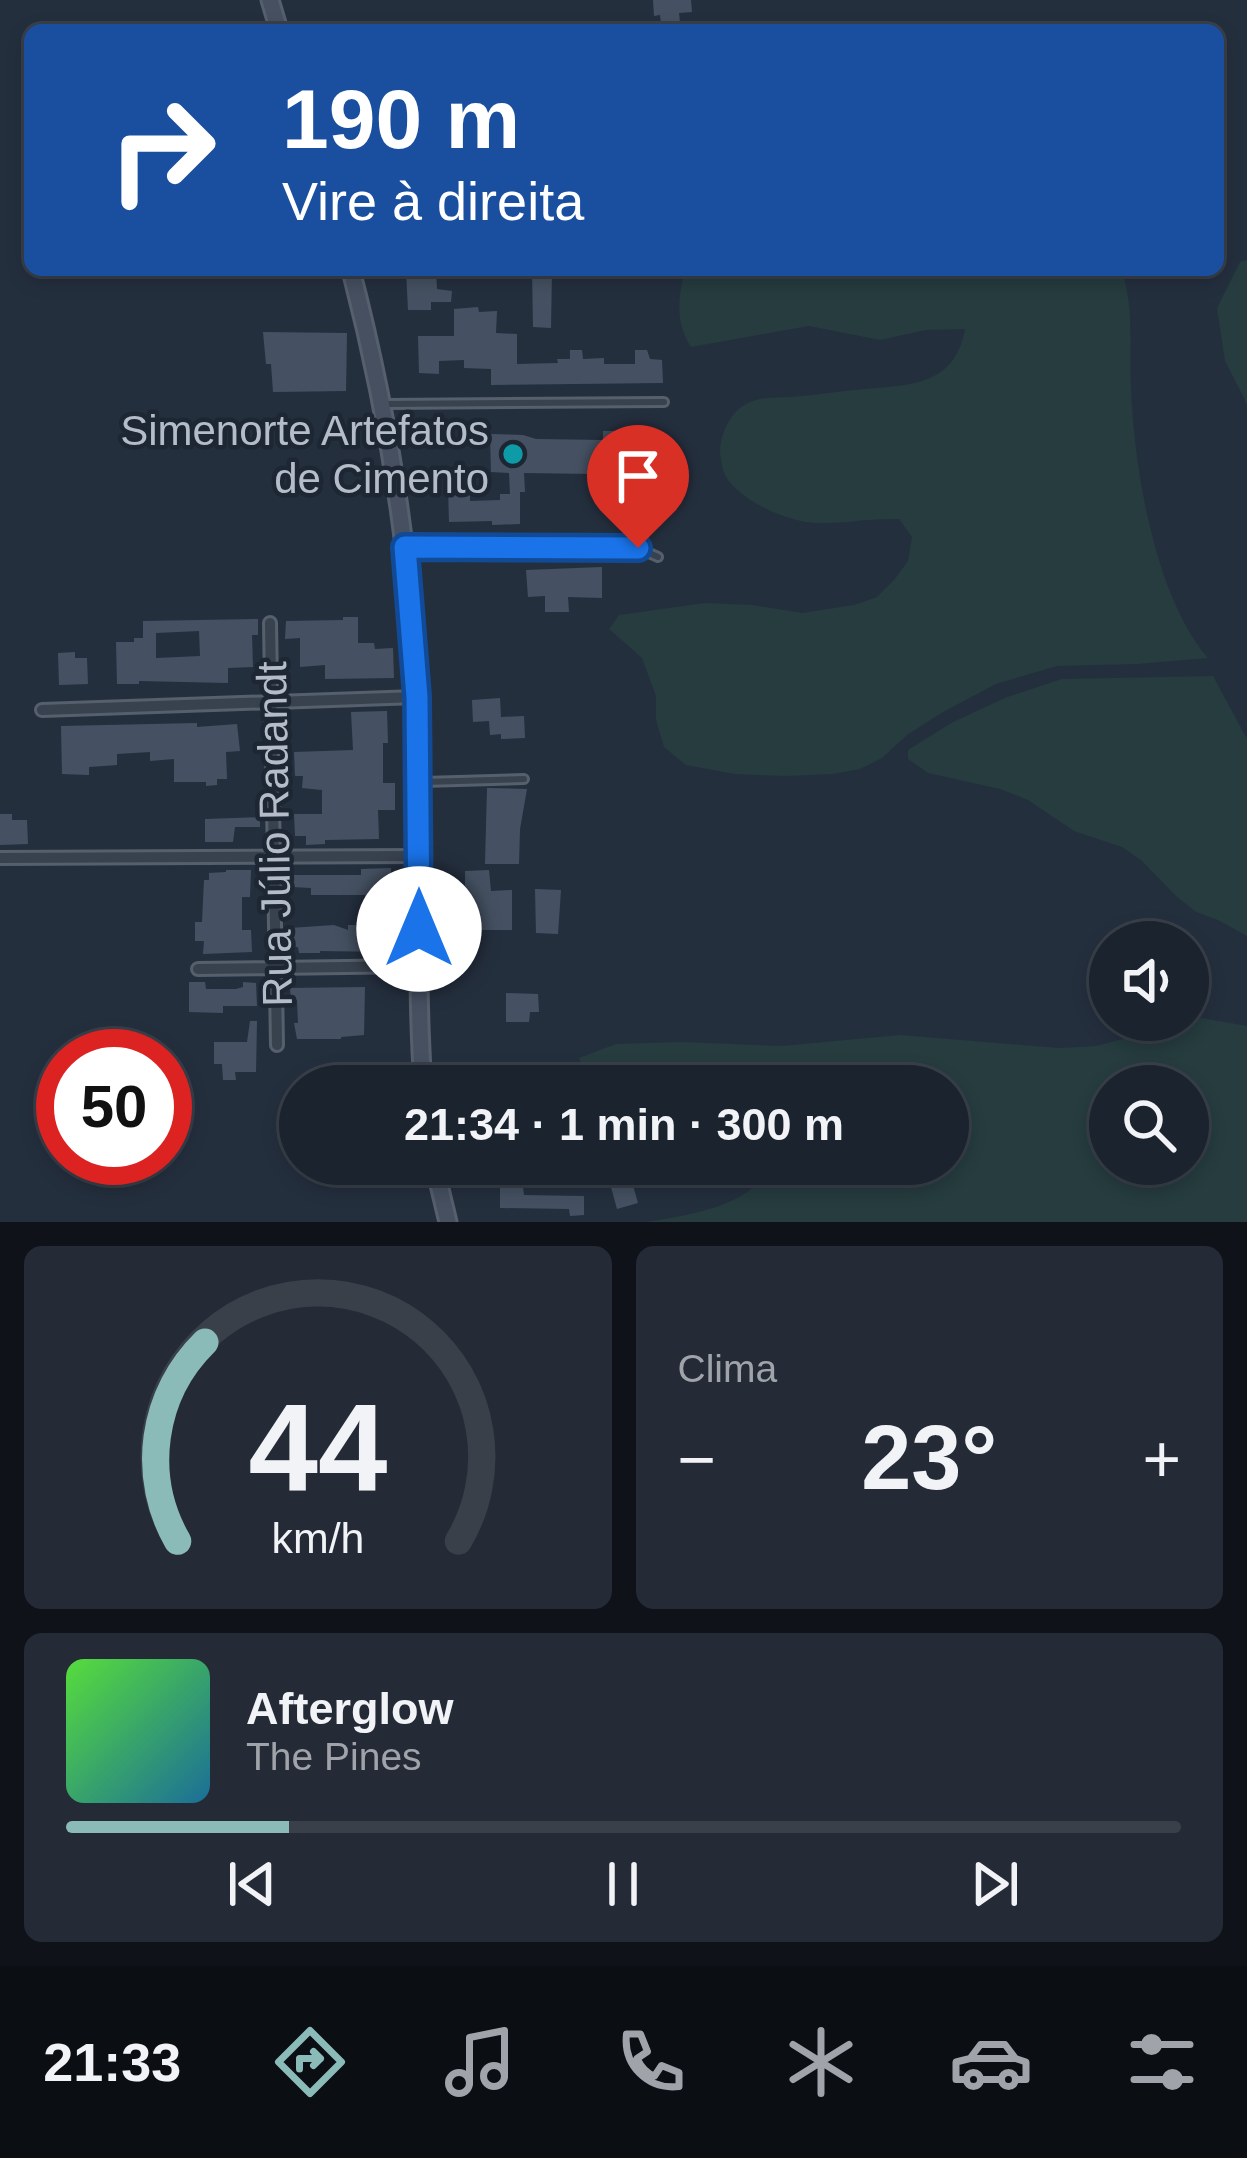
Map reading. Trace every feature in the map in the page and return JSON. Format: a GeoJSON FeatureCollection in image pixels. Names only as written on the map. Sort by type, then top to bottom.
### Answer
{"type":"FeatureCollection","features":[{"type":"Feature","properties":{"kind":"main road"},"geometry":{"type":"LineString","coordinates":[[352,276],[381,404],[405,547],[417,697],[422,1065]]}},
{"type":"Feature","properties":{"kind":"main road"},"geometry":{"type":"LineString","coordinates":[[439,1185],[448,1222]]}},
{"type":"Feature","properties":{"kind":"street","name":"Rua Júlio Radandt"},"geometry":{"type":"LineString","coordinates":[[270,623],[277,1045]]}},
{"type":"Feature","properties":{"kind":"street"},"geometry":{"type":"LineString","coordinates":[[42,710],[417,697]]}},
{"type":"Feature","properties":{"kind":"street"},"geometry":{"type":"LineString","coordinates":[[0,858],[420,856]]}},
{"type":"Feature","properties":{"kind":"street"},"geometry":{"type":"LineString","coordinates":[[198,969],[419,966]]}},
{"type":"Feature","properties":{"kind":"lane"},"geometry":{"type":"LineString","coordinates":[[381,404],[664,402]]}},
{"type":"Feature","properties":{"kind":"lane"},"geometry":{"type":"LineString","coordinates":[[405,547],[638,548],[658,557]]}},
{"type":"Feature","properties":{"kind":"lane"},"geometry":{"type":"LineString","coordinates":[[419,782],[524,779]]}},
{"type":"Feature","properties":{"kind":"green space"},"geometry":{"type":"Polygon","coordinates":[[[1247,260],[1247,404],[1225,361],[1217,308],[1240,262],[1247,260]]]}},
{"type":"Feature","properties":{"kind":"green space"},"geometry":{"type":"Polygon","coordinates":[[[684,276],[1121,276],[1130,319],[1133,420],[1151,530],[1174,601],[1208,658],[1057,666],[996,684],[943,712],[860,769],[784,776],[686,765],[664,747],[656,720],[656,696],[642,658],[609,629],[619,615],[705,603],[802,613],[854,605],[877,597],[894,580],[908,561],[912,537],[899,519],[804,522],[753,502],[733,486],[723,468],[721,443],[731,417],[746,404],[763,399],[899,386],[929,378],[952,361],[965,329],[926,330],[880,340],[809,326],[691,347],[682,329],[684,276]]]}},
{"type":"Feature","properties":{"kind":"green space"},"geometry":{"type":"Polygon","coordinates":[[[1213,676],[1247,739],[1247,936],[1196,912],[1122,847],[1074,831],[1028,800],[928,773],[908,759],[908,750],[953,722],[1062,679],[1213,676]]]}},
{"type":"Feature","properties":{"kind":"green space"},"geometry":{"type":"Polygon","coordinates":[[[1209,1019],[1247,1026],[1247,1222],[644,1222],[705,1210],[755,1185],[969,1185],[969,1065],[582,1065],[579,1058],[616,1044],[782,1046],[900,1035],[1059,1048],[1115,1041],[1209,1041],[1209,1019]]]}},
{"type":"Feature","properties":{"kind":"building"},"geometry":{"type":"Polygon","coordinates":[[[653,0],[691,0],[692,12],[679,13],[680,22],[661,24],[660,15],[654,16],[653,0]]]}},
{"type":"Feature","properties":{"kind":"building"},"geometry":{"type":"Polygon","coordinates":[[[406,276],[436,276],[437,289],[452,291],[451,302],[431,302],[431,310],[408,310],[406,276]]]}},
{"type":"Feature","properties":{"kind":"building"},"geometry":{"type":"Polygon","coordinates":[[[532,276],[552,276],[551,328],[533,327],[532,276]]]}},
{"type":"Feature","properties":{"kind":"building"},"geometry":{"type":"Polygon","coordinates":[[[478,307],[479,312],[497,311],[496,333],[517,334],[517,364],[558,363],[557,359],[570,359],[570,350],[582,350],[583,359],[635,364],[635,350],[647,350],[650,359],[662,360],[663,383],[491,385],[491,369],[464,368],[464,360],[439,361],[439,374],[419,373],[418,336],[454,336],[454,309],[478,307]]]}},
{"type":"Feature","properties":{"kind":"building"},"geometry":{"type":"Polygon","coordinates":[[[263,332],[347,333],[346,391],[273,392],[263,332]]]}},
{"type":"Feature","properties":{"kind":"building"},"geometry":{"type":"Polygon","coordinates":[[[603,431],[647,431],[646,467],[595,466],[595,474],[524,473],[520,524],[449,522],[448,487],[470,487],[470,501],[500,500],[500,494],[510,494],[509,473],[491,472],[490,434],[603,440],[603,431]]]}},
{"type":"Feature","properties":{"kind":"building"},"geometry":{"type":"Polygon","coordinates":[[[602,567],[602,598],[568,597],[569,612],[545,612],[545,596],[528,597],[526,570],[602,567]]]}},
{"type":"Feature","properties":{"kind":"building"},"geometry":{"type":"Polygon","coordinates":[[[358,617],[358,643],[393,648],[394,678],[325,679],[325,665],[300,667],[300,638],[285,639],[286,621],[358,617]]]}},
{"type":"Feature","properties":{"kind":"building"},"geometry":{"type":"Polygon","coordinates":[[[258,619],[258,635],[252,635],[253,667],[228,668],[228,683],[117,684],[116,642],[143,638],[143,621],[258,619]],[[199,631],[156,633],[156,658],[200,656],[199,631]]]}},
{"type":"Feature","properties":{"kind":"building"},"geometry":{"type":"Polygon","coordinates":[[[75,652],[75,658],[87,658],[88,684],[59,685],[58,653],[75,652]]]}},
{"type":"Feature","properties":{"kind":"building"},"geometry":{"type":"Polygon","coordinates":[[[500,698],[501,717],[524,716],[525,738],[501,739],[501,734],[490,735],[489,721],[473,722],[472,700],[500,698]]]}},
{"type":"Feature","properties":{"kind":"building"},"geometry":{"type":"Polygon","coordinates":[[[387,711],[383,783],[395,783],[395,810],[378,810],[379,839],[306,845],[306,836],[295,836],[294,814],[322,814],[322,790],[302,788],[303,776],[295,776],[294,752],[353,750],[351,712],[387,711]]]}},
{"type":"Feature","properties":{"kind":"building"},"geometry":{"type":"Polygon","coordinates":[[[197,723],[197,727],[237,724],[240,751],[226,752],[227,779],[217,779],[217,785],[174,782],[174,759],[150,761],[150,752],[117,754],[117,765],[89,767],[89,775],[62,774],[61,726],[197,723]]]}},
{"type":"Feature","properties":{"kind":"building"},"geometry":{"type":"Polygon","coordinates":[[[487,788],[527,789],[519,864],[485,864],[487,788]]]}},
{"type":"Feature","properties":{"kind":"building"},"geometry":{"type":"Polygon","coordinates":[[[0,814],[27,820],[28,844],[0,845],[0,814]]]}},
{"type":"Feature","properties":{"kind":"building"},"geometry":{"type":"Polygon","coordinates":[[[260,817],[260,827],[235,827],[233,842],[205,842],[205,819],[260,817]]]}},
{"type":"Feature","properties":{"kind":"building"},"geometry":{"type":"Polygon","coordinates":[[[391,868],[395,922],[386,922],[386,952],[299,953],[298,947],[290,947],[290,928],[334,925],[348,930],[348,925],[367,925],[365,895],[311,895],[311,888],[292,887],[292,875],[361,875],[361,869],[391,868]]]}},
{"type":"Feature","properties":{"kind":"building"},"geometry":{"type":"Polygon","coordinates":[[[251,870],[250,897],[242,897],[242,930],[251,930],[252,952],[203,954],[204,941],[195,941],[195,922],[202,922],[204,880],[209,880],[209,873],[251,870]]]}},
{"type":"Feature","properties":{"kind":"building"},"geometry":{"type":"Polygon","coordinates":[[[489,870],[491,891],[512,890],[512,930],[470,930],[465,871],[489,870]]]}},
{"type":"Feature","properties":{"kind":"building"},"geometry":{"type":"Polygon","coordinates":[[[535,889],[561,890],[558,934],[536,933],[535,889]]]}},
{"type":"Feature","properties":{"kind":"building"},"geometry":{"type":"Polygon","coordinates":[[[189,982],[205,982],[206,989],[256,983],[257,1006],[223,1006],[223,1013],[189,1012],[189,982]]]}},
{"type":"Feature","properties":{"kind":"building"},"geometry":{"type":"Polygon","coordinates":[[[365,987],[364,1035],[297,1039],[297,1000],[291,1001],[290,988],[365,987]]]}},
{"type":"Feature","properties":{"kind":"building"},"geometry":{"type":"Polygon","coordinates":[[[506,993],[538,994],[539,1012],[530,1012],[529,1022],[506,1022],[506,993]]]}},
{"type":"Feature","properties":{"kind":"building"},"geometry":{"type":"Polygon","coordinates":[[[250,1021],[257,1021],[256,1072],[235,1072],[236,1080],[223,1080],[222,1064],[214,1064],[214,1042],[247,1042],[250,1021]]]}},
{"type":"Feature","properties":{"kind":"building"},"geometry":{"type":"Polygon","coordinates":[[[610,1185],[633,1185],[638,1203],[617,1209],[610,1185]]]}},
{"type":"Feature","properties":{"kind":"building"},"geometry":{"type":"Polygon","coordinates":[[[500,1186],[523,1187],[524,1195],[584,1196],[584,1215],[570,1216],[569,1209],[500,1208],[500,1186]]]}},
{"type":"Feature","properties":{"kind":"place","name":"Simenorte Artefatos de Cimento"},"geometry":{"type":"Point","coordinates":[513,454]}},
{"type":"Feature","properties":{"kind":"route"},"geometry":{"type":"LineString","coordinates":[[419,929],[417,697],[405,547],[638,548]]}}]}
